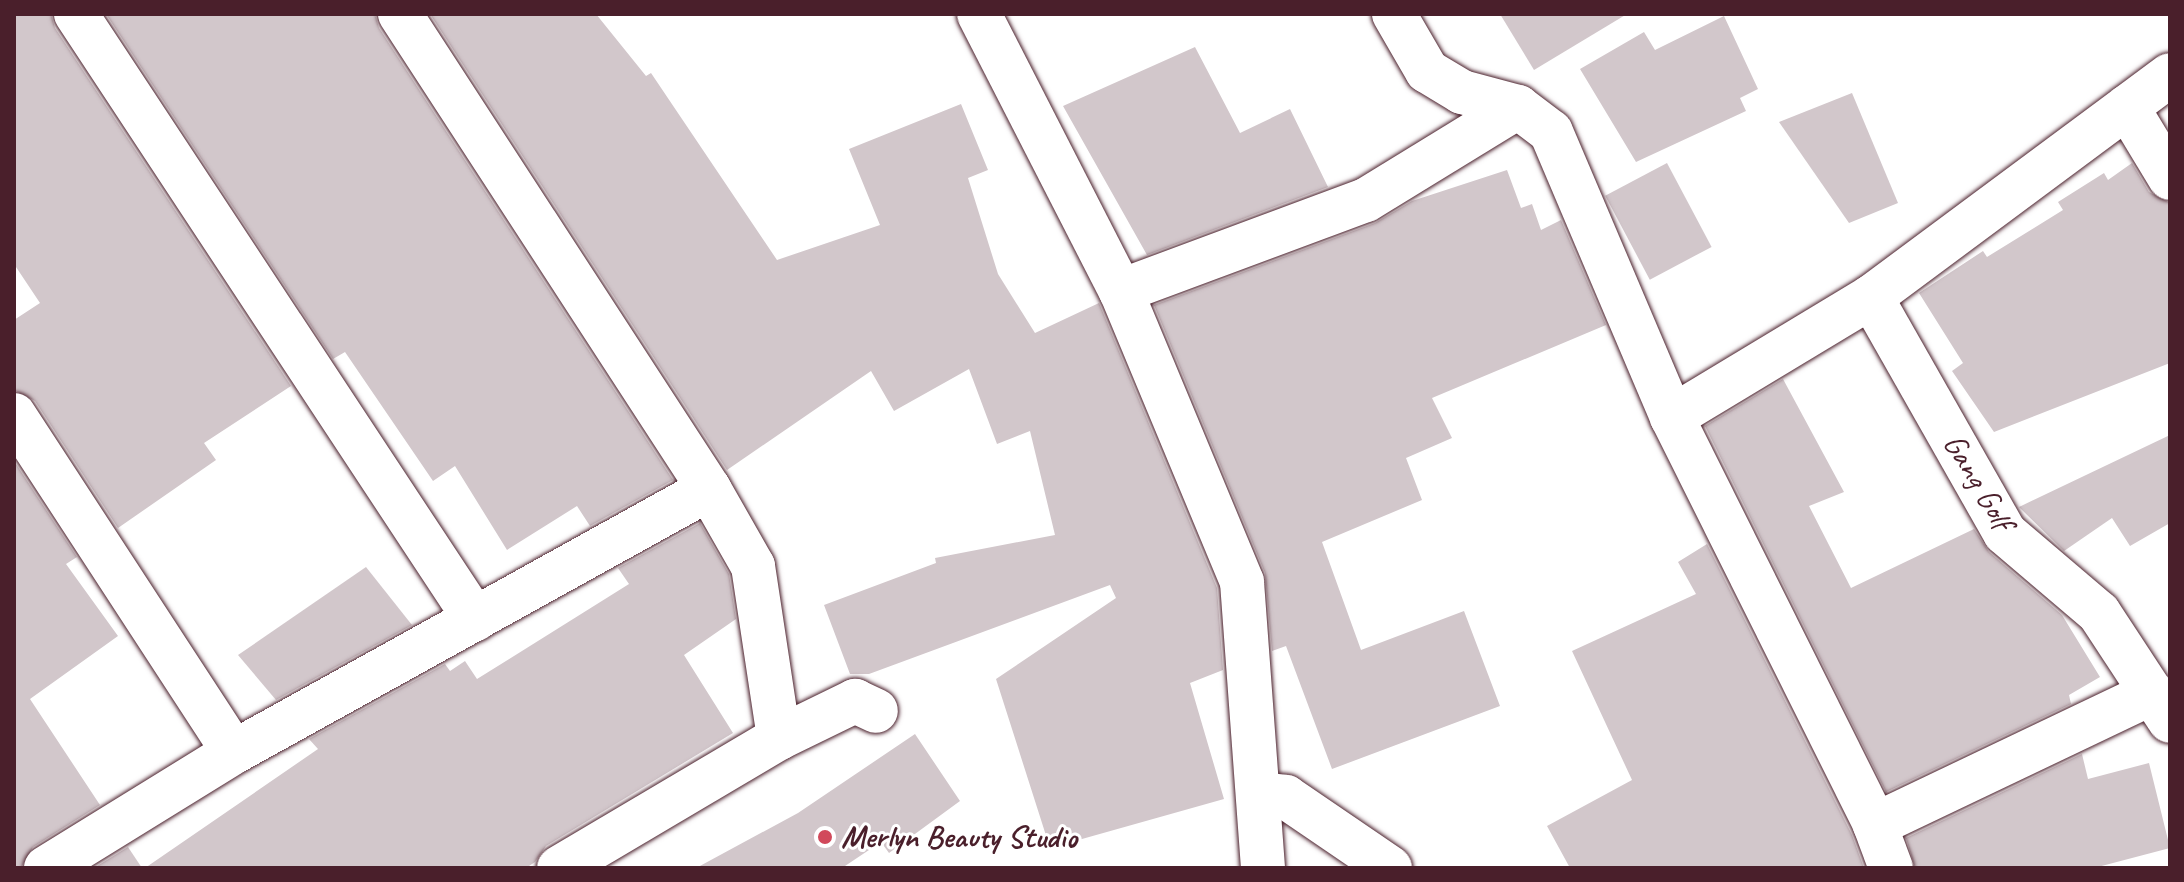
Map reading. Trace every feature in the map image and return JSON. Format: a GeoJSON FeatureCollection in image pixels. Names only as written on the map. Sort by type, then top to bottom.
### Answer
{"type":"FeatureCollection","features":[{"type":"Feature","properties":{"kind":"street"},"geometry":{"type":"LineString","coordinates":[[76,14],[475,619]]}},
{"type":"Feature","properties":{"kind":"street"},"geometry":{"type":"LineString","coordinates":[[400,14],[709,489],[753,566],[779,738]]}},
{"type":"Feature","properties":{"kind":"street"},"geometry":{"type":"LineString","coordinates":[[979,14],[1121,291],[1242,582],[1263,868]]}},
{"type":"Feature","properties":{"kind":"street"},"geometry":{"type":"LineString","coordinates":[[1394,14],[1427,71],[1462,92],[1518,107],[1551,132],[1672,417],[1875,825],[1891,868]]}},
{"type":"Feature","properties":{"kind":"street"},"geometry":{"type":"LineString","coordinates":[[1672,417],[1871,297],[2170,75]]}},
{"type":"Feature","properties":{"kind":"street"},"geometry":{"type":"LineString","coordinates":[[1121,291],[1366,200],[1518,107]]}},
{"type":"Feature","properties":{"kind":"street"},"geometry":{"type":"LineString","coordinates":[[2127,107],[2170,178]]}},
{"type":"Feature","properties":{"kind":"street","name":"Gang Golf"},"geometry":{"type":"LineString","coordinates":[[1871,297],[2005,533],[2099,613],[2161,707]]}},
{"type":"Feature","properties":{"kind":"street"},"geometry":{"type":"LineString","coordinates":[[14,415],[234,752]]}},
{"type":"Feature","properties":{"kind":"street"},"geometry":{"type":"LineString","coordinates":[[46,868],[234,752],[709,489]]}},
{"type":"Feature","properties":{"kind":"street"},"geometry":{"type":"LineString","coordinates":[[559,868],[779,738],[855,701],[876,711]]}},
{"type":"Feature","properties":{"kind":"street"},"geometry":{"type":"LineString","coordinates":[[1875,825],[2161,707]]}},
{"type":"Feature","properties":{"kind":"street"},"geometry":{"type":"LineString","coordinates":[[1258,794],[1286,797],[1390,868]]}},
{"type":"Feature","properties":{"kind":"building"},"geometry":{"type":"Polygon","coordinates":[[[14,14],[51,14],[55,28],[291,386],[204,443],[216,460],[118,528],[35,401],[14,390],[14,320],[40,303],[14,264],[14,14]]]}},
{"type":"Feature","properties":{"kind":"building"},"geometry":{"type":"Polygon","coordinates":[[[106,14],[375,14],[379,28],[673,480],[590,526],[577,506],[507,550],[455,466],[433,481],[345,352],[333,359],[106,14]]]}},
{"type":"Feature","properties":{"kind":"building"},"geometry":{"type":"Polygon","coordinates":[[[430,14],[596,14],[646,76],[651,73],[777,260],[880,225],[849,149],[961,104],[988,170],[968,178],[998,274],[1035,333],[1099,303],[1217,588],[1223,670],[1190,683],[1224,799],[1050,848],[996,679],[1116,598],[1110,585],[869,674],[850,674],[824,605],[936,563],[935,558],[1055,535],[1030,431],[997,444],[969,369],[894,411],[871,371],[727,470],[430,14]]]}},
{"type":"Feature","properties":{"kind":"building"},"geometry":{"type":"Polygon","coordinates":[[[1500,14],[1627,14],[1534,70],[1500,14]]]}},
{"type":"Feature","properties":{"kind":"building"},"geometry":{"type":"Polygon","coordinates":[[[1724,16],[1758,89],[1740,98],[1746,111],[1636,162],[1580,69],[1644,32],[1655,50],[1724,16]]]}},
{"type":"Feature","properties":{"kind":"building"},"geometry":{"type":"Polygon","coordinates":[[[1195,47],[1240,133],[1290,109],[1328,187],[1147,255],[1063,106],[1195,47]]]}},
{"type":"Feature","properties":{"kind":"building"},"geometry":{"type":"Polygon","coordinates":[[[1852,93],[1898,203],[1849,223],[1779,122],[1852,93]]]}},
{"type":"Feature","properties":{"kind":"building"},"geometry":{"type":"Polygon","coordinates":[[[1667,163],[1712,247],[1650,280],[1605,196],[1667,163]]]}},
{"type":"Feature","properties":{"kind":"building"},"geometry":{"type":"Polygon","coordinates":[[[2132,163],[2149,192],[2170,203],[2170,363],[1994,432],[1952,371],[1963,363],[1919,293],[1983,251],[1987,257],[2063,210],[2058,202],[2104,173],[2108,180],[2132,163]]]}},
{"type":"Feature","properties":{"kind":"building"},"geometry":{"type":"Polygon","coordinates":[[[1507,170],[1521,208],[1532,204],[1541,230],[1561,220],[1606,325],[1432,398],[1452,438],[1406,458],[1422,500],[1322,542],[1361,650],[1464,611],[1500,706],[1332,769],[1286,646],[1272,651],[1265,573],[1154,305],[1375,223],[1412,201],[1507,170]]]}},
{"type":"Feature","properties":{"kind":"building"},"geometry":{"type":"Polygon","coordinates":[[[1783,379],[1844,492],[1809,506],[1851,588],[1974,529],[1989,552],[2062,615],[2100,677],[2069,695],[2071,704],[1886,792],[1705,426],[1783,379]]]}},
{"type":"Feature","properties":{"kind":"building"},"geometry":{"type":"Polygon","coordinates":[[[2170,435],[2170,523],[2130,546],[2112,518],[2064,551],[2019,507],[2170,435]]]}},
{"type":"Feature","properties":{"kind":"building"},"geometry":{"type":"Polygon","coordinates":[[[14,461],[77,557],[66,564],[118,636],[30,699],[100,805],[33,847],[21,868],[14,868],[14,461]]]}},
{"type":"Feature","properties":{"kind":"building"},"geometry":{"type":"Polygon","coordinates":[[[700,523],[729,574],[736,619],[684,655],[733,733],[546,846],[535,862],[526,868],[145,868],[318,749],[309,739],[445,664],[450,671],[465,661],[477,679],[629,584],[618,568],[700,523]]]}},
{"type":"Feature","properties":{"kind":"building"},"geometry":{"type":"Polygon","coordinates":[[[1707,544],[1852,835],[1864,868],[1570,868],[1547,826],[1632,780],[1572,651],[1696,594],[1678,562],[1707,544]]]}},
{"type":"Feature","properties":{"kind":"building"},"geometry":{"type":"Polygon","coordinates":[[[366,567],[412,625],[276,700],[238,655],[366,567]]]}},
{"type":"Feature","properties":{"kind":"building"},"geometry":{"type":"Polygon","coordinates":[[[915,734],[960,801],[889,853],[881,842],[842,868],[698,867],[798,813],[915,734]]]}},
{"type":"Feature","properties":{"kind":"building"},"geometry":{"type":"Polygon","coordinates":[[[2082,754],[2088,779],[2149,763],[2170,848],[2094,868],[1915,868],[1906,838],[2082,754]]]}},
{"type":"Feature","properties":{"kind":"building"},"geometry":{"type":"Polygon","coordinates":[[[128,847],[142,868],[94,868],[128,847]]]}},
{"type":"Feature","properties":{"kind":"place","name":"Merlyn Beauty Studio"},"geometry":{"type":"Point","coordinates":[825,837]}}]}
